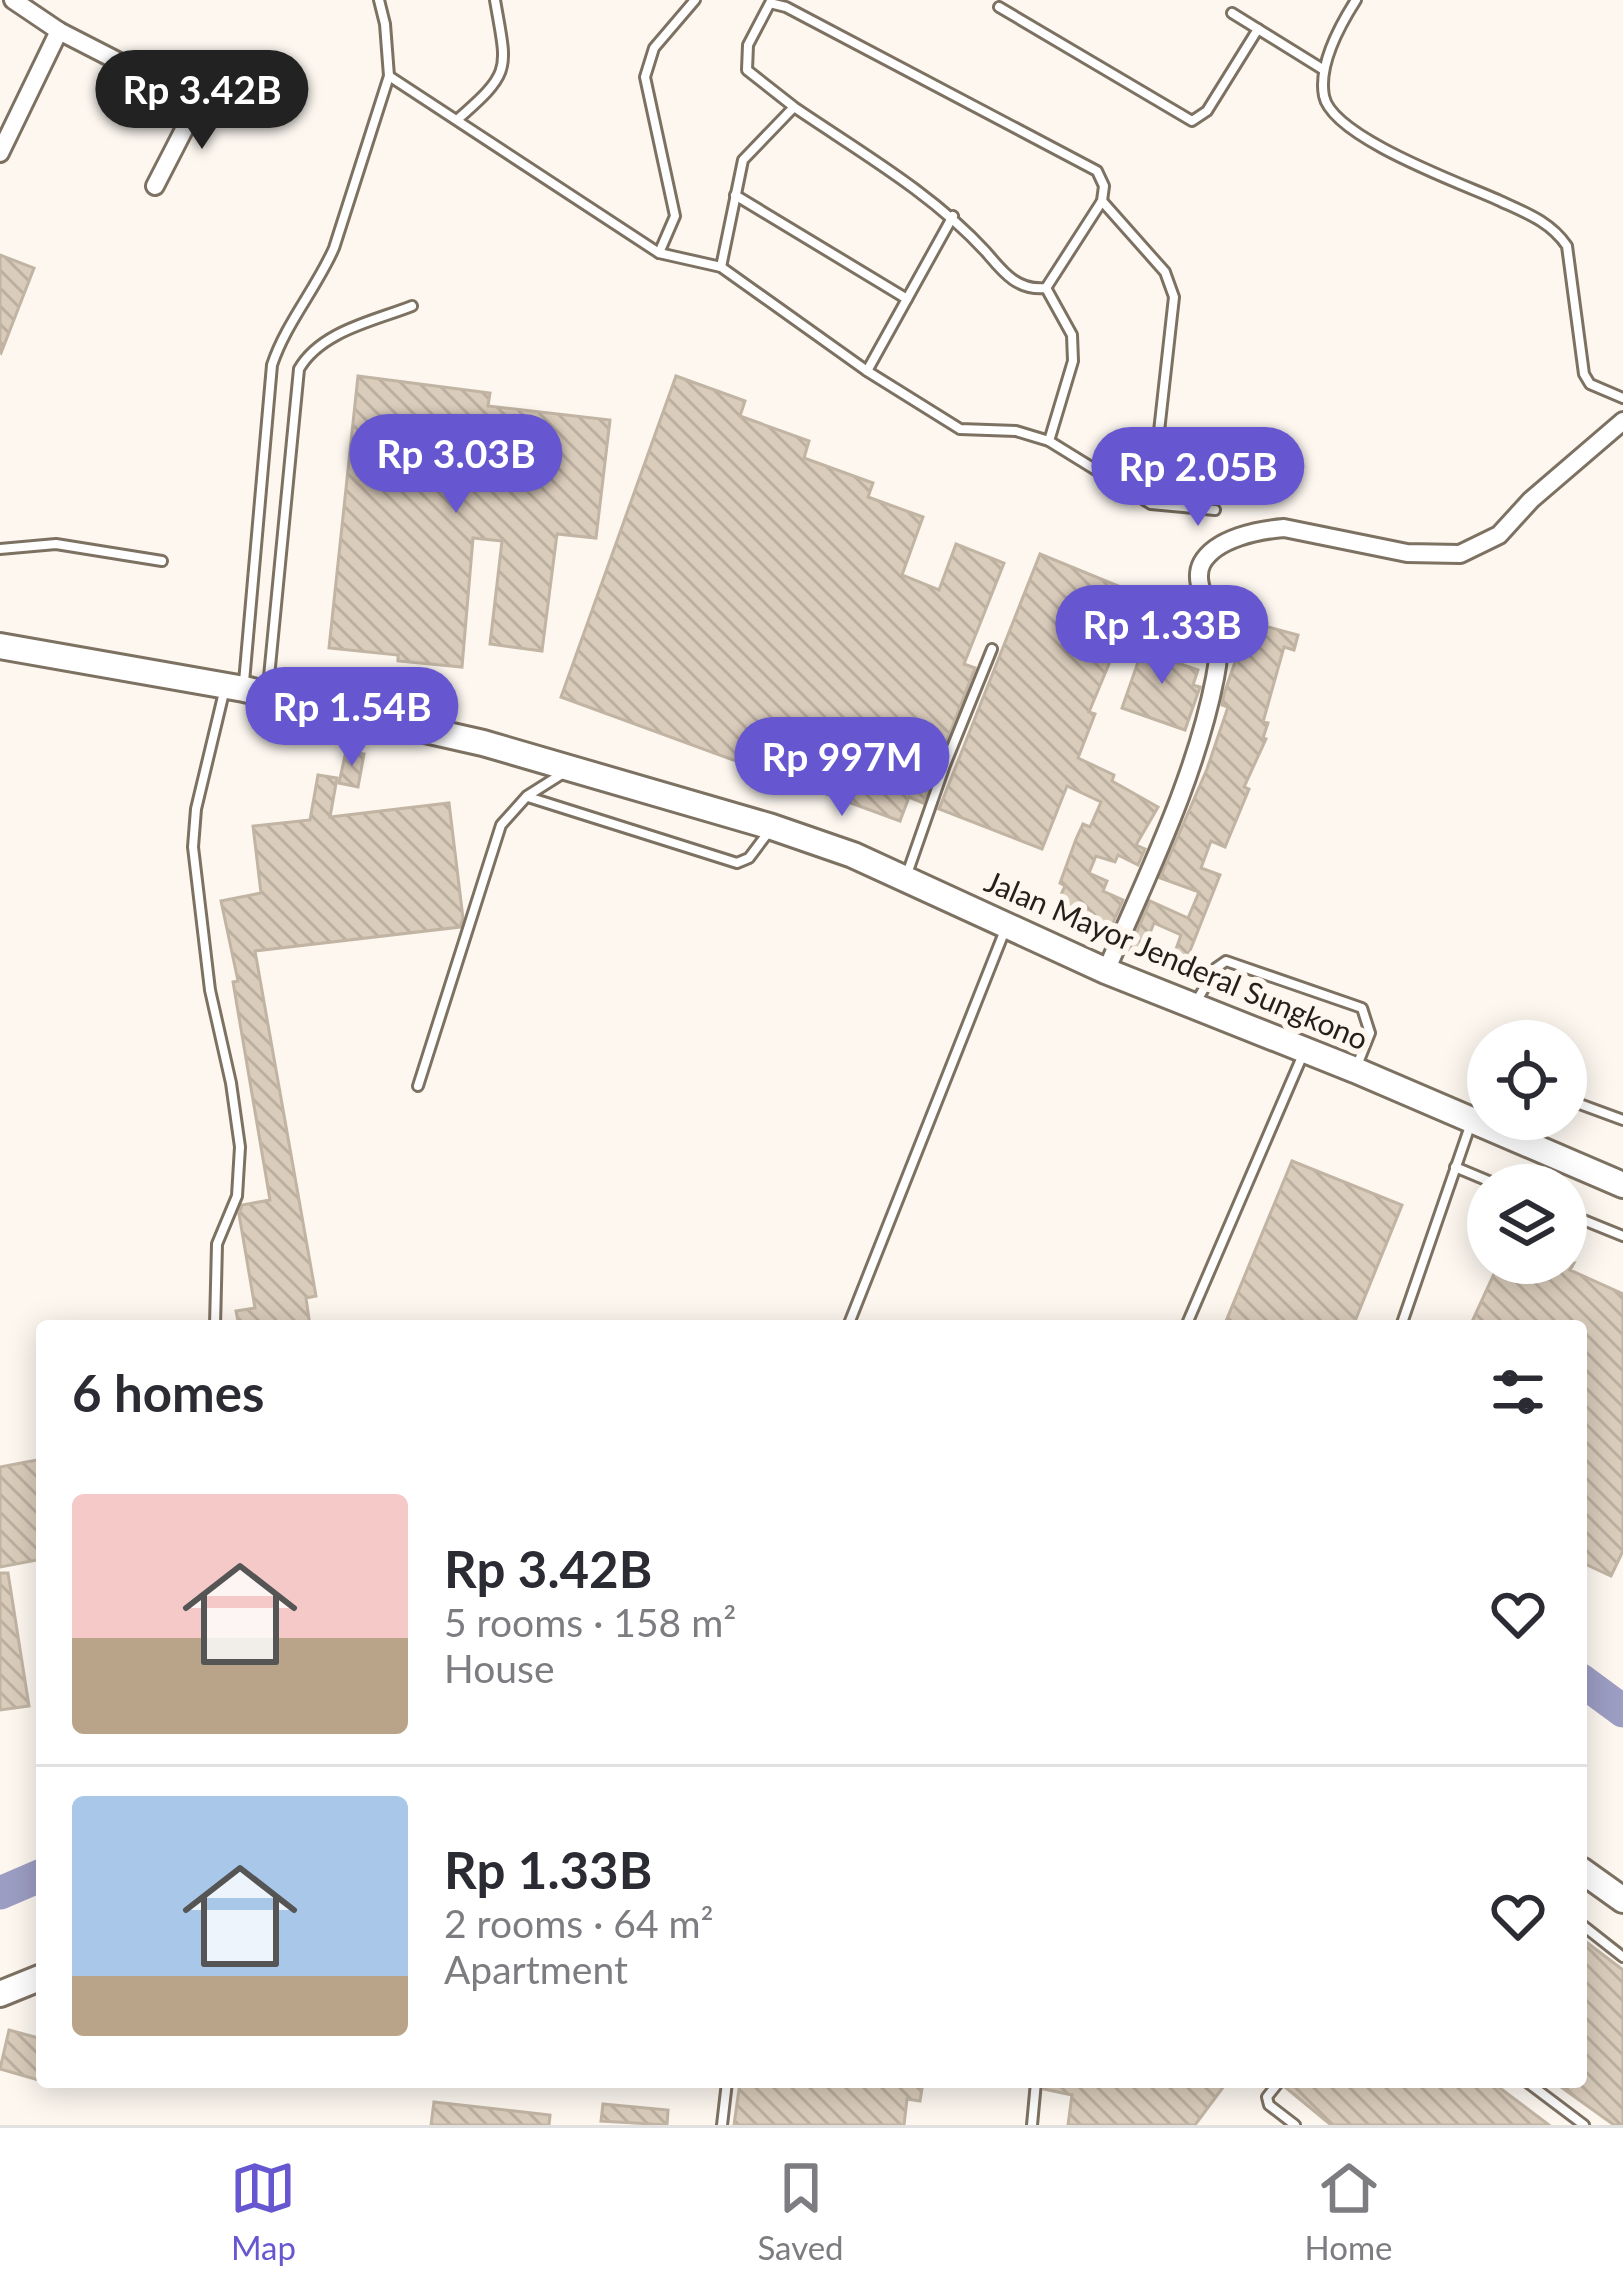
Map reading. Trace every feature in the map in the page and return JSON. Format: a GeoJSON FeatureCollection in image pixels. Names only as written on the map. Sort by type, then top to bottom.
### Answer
{"type":"FeatureCollection","features":[{"type":"Feature","properties":{"kind":"main road","name":"Jalan Mayor Jenderal Sungkono"},"geometry":{"type":"LineString","coordinates":[[0,646],[246,690],[483,743],[772,827],[906,878],[1106,971],[1467,1117]]}},
{"type":"Feature","properties":{"kind":"main road","name":"Jalan Mayor Jenderal Sungkono"},"geometry":{"type":"LineString","coordinates":[[1520,1140],[1623,1185]]}},
{"type":"Feature","properties":{"kind":"main road"},"geometry":{"type":"LineString","coordinates":[[1587,1874],[1623,1900]]}},
{"type":"Feature","properties":{"kind":"main road"},"geometry":{"type":"LineString","coordinates":[[0,1994],[36,1979]]}},
{"type":"Feature","properties":{"kind":"street"},"geometry":{"type":"LineString","coordinates":[[13,0],[59,31],[178,92],[190,104],[190,118],[155,187]]}},
{"type":"Feature","properties":{"kind":"street"},"geometry":{"type":"LineString","coordinates":[[0,153],[59,31]]}},
{"type":"Feature","properties":{"kind":"street"},"geometry":{"type":"LineString","coordinates":[[1106,971],[1190,772],[1208,713],[1218,665],[1214,624],[1201,589],[1199,568],[1206,557],[1217,547],[1284,528],[1407,553],[1460,554],[1498,535],[1531,500],[1623,421]]}},
{"type":"Feature","properties":{"kind":"lane"},"geometry":{"type":"LineString","coordinates":[[246,690],[272,365],[334,248],[388,76],[379,0]]}},
{"type":"Feature","properties":{"kind":"lane"},"geometry":{"type":"LineString","coordinates":[[458,119],[499,83],[505,61],[495,0]]}},
{"type":"Feature","properties":{"kind":"lane"},"geometry":{"type":"LineString","coordinates":[[659,253],[675,216],[644,77],[654,48],[695,0]]}},
{"type":"Feature","properties":{"kind":"lane"},"geometry":{"type":"LineString","coordinates":[[1356,0],[1324,70],[1324,100],[1358,137],[1530,214],[1559,234],[1567,246],[1584,374],[1590,385],[1623,398]]}},
{"type":"Feature","properties":{"kind":"lane"},"geometry":{"type":"LineString","coordinates":[[770,3],[786,7],[1097,171],[1104,186],[1102,201],[1046,288],[1031,290],[1010,279],[953,216],[794,107],[747,70],[748,45],[770,3]]}},
{"type":"Feature","properties":{"kind":"lane"},"geometry":{"type":"LineString","coordinates":[[999,7],[1192,122],[1207,111],[1258,29]]}},
{"type":"Feature","properties":{"kind":"lane"},"geometry":{"type":"LineString","coordinates":[[1232,14],[1324,70]]}},
{"type":"Feature","properties":{"kind":"lane"},"geometry":{"type":"LineString","coordinates":[[388,76],[659,253],[721,267],[867,371],[960,429],[1016,431],[1049,441],[1151,504],[1215,510]]}},
{"type":"Feature","properties":{"kind":"lane"},"geometry":{"type":"LineString","coordinates":[[721,267],[743,160],[794,107]]}},
{"type":"Feature","properties":{"kind":"lane"},"geometry":{"type":"LineString","coordinates":[[735,195],[908,299]]}},
{"type":"Feature","properties":{"kind":"lane"},"geometry":{"type":"LineString","coordinates":[[1102,201],[1165,272],[1174,298],[1151,504]]}},
{"type":"Feature","properties":{"kind":"lane"},"geometry":{"type":"LineString","coordinates":[[867,371],[953,216]]}},
{"type":"Feature","properties":{"kind":"lane"},"geometry":{"type":"LineString","coordinates":[[1046,288],[1072,335],[1073,362],[1049,441]]}},
{"type":"Feature","properties":{"kind":"lane"},"geometry":{"type":"LineString","coordinates":[[215,1320],[217,1244],[237,1196],[240,1147],[210,990],[193,847],[196,809],[246,690],[268,656],[299,369],[321,342],[412,306]]}},
{"type":"Feature","properties":{"kind":"lane"},"geometry":{"type":"LineString","coordinates":[[0,549],[56,544],[162,561]]}},
{"type":"Feature","properties":{"kind":"lane"},"geometry":{"type":"LineString","coordinates":[[906,878],[992,649]]}},
{"type":"Feature","properties":{"kind":"lane"},"geometry":{"type":"LineString","coordinates":[[418,1086],[501,825],[527,796],[572,769]]}},
{"type":"Feature","properties":{"kind":"lane"},"geometry":{"type":"LineString","coordinates":[[527,796],[737,862],[749,858],[772,827]]}},
{"type":"Feature","properties":{"kind":"lane"},"geometry":{"type":"LineString","coordinates":[[850,1320],[1007,923]]}},
{"type":"Feature","properties":{"kind":"lane"},"geometry":{"type":"LineString","coordinates":[[1194,1006],[1216,968],[1226,961],[1362,1008],[1370,1033],[1355,1070]]}},
{"type":"Feature","properties":{"kind":"lane"},"geometry":{"type":"LineString","coordinates":[[1189,1320],[1304,1051]]}},
{"type":"Feature","properties":{"kind":"lane"},"geometry":{"type":"LineString","coordinates":[[1587,1107],[1623,1120]]}},
{"type":"Feature","properties":{"kind":"lane"},"geometry":{"type":"LineString","coordinates":[[1403,1320],[1467,1133]]}},
{"type":"Feature","properties":{"kind":"lane"},"geometry":{"type":"LineString","coordinates":[[1455,1167],[1467,1172]]}},
{"type":"Feature","properties":{"kind":"lane"},"geometry":{"type":"LineString","coordinates":[[1587,1221],[1623,1236]]}},
{"type":"Feature","properties":{"kind":"lane"},"geometry":{"type":"LineString","coordinates":[[1587,1929],[1623,1957]]}},
{"type":"Feature","properties":{"kind":"lane"},"geometry":{"type":"LineString","coordinates":[[722,2125],[726,2088]]}},
{"type":"Feature","properties":{"kind":"lane"},"geometry":{"type":"LineString","coordinates":[[1032,2125],[1035,2088]]}},
{"type":"Feature","properties":{"kind":"lane"},"geometry":{"type":"LineString","coordinates":[[1274,2088],[1267,2097],[1268,2105],[1295,2125]]}},
{"type":"Feature","properties":{"kind":"lane"},"geometry":{"type":"LineString","coordinates":[[1535,2088],[1584,2125]]}},
{"type":"Feature","properties":{"kind":"building"},"geometry":{"type":"Polygon","coordinates":[[[0,255],[34,268],[1,353],[0,352],[0,255]]]}},
{"type":"Feature","properties":{"kind":"building"},"geometry":{"type":"Polygon","coordinates":[[[358,376],[490,393],[488,406],[610,420],[596,538],[557,534],[542,651],[490,644],[502,541],[473,538],[462,667],[329,648],[358,376]],[[416,452],[413,482],[481,488],[484,460],[416,452]]]}},
{"type":"Feature","properties":{"kind":"building"},"geometry":{"type":"Polygon","coordinates":[[[676,376],[745,401],[740,416],[809,441],[804,458],[873,483],[868,497],[923,517],[902,575],[939,590],[956,544],[1004,563],[964,664],[975,668],[923,803],[909,797],[900,821],[561,697],[676,376]]]}},
{"type":"Feature","properties":{"kind":"building"},"geometry":{"type":"Polygon","coordinates":[[[1040,554],[1138,594],[1089,712],[1095,714],[1078,758],[1114,775],[1112,781],[1158,807],[1136,845],[1145,849],[1138,865],[1118,855],[1115,862],[1096,856],[1089,873],[1107,881],[1103,891],[1123,900],[1108,934],[1081,923],[1084,915],[1057,903],[1076,839],[1083,824],[1090,827],[1101,802],[1067,786],[1042,849],[939,809],[1040,554]]]}},
{"type":"Feature","properties":{"kind":"building"},"geometry":{"type":"Polygon","coordinates":[[[1238,619],[1298,635],[1294,650],[1284,647],[1263,722],[1268,723],[1266,739],[1244,787],[1249,789],[1240,811],[1225,847],[1211,841],[1201,868],[1220,875],[1182,971],[1170,966],[1181,935],[1154,923],[1141,955],[1129,950],[1150,901],[1188,918],[1199,892],[1160,878],[1228,707],[1222,705],[1224,694],[1244,636],[1233,632],[1238,619]]]}},
{"type":"Feature","properties":{"kind":"building"},"geometry":{"type":"Polygon","coordinates":[[[1145,642],[1179,652],[1175,662],[1198,670],[1193,685],[1200,687],[1185,730],[1122,708],[1145,642]]]}},
{"type":"Feature","properties":{"kind":"building"},"geometry":{"type":"Polygon","coordinates":[[[346,751],[364,754],[358,787],[339,783],[346,751]]]}},
{"type":"Feature","properties":{"kind":"building"},"geometry":{"type":"Polygon","coordinates":[[[318,775],[337,778],[330,817],[449,803],[463,918],[460,927],[255,951],[316,1296],[306,1298],[309,1320],[238,1320],[236,1311],[255,1308],[239,1214],[242,1205],[270,1200],[233,982],[238,981],[221,901],[261,893],[253,826],[310,820],[318,775]]]}},
{"type":"Feature","properties":{"kind":"building"},"geometry":{"type":"Polygon","coordinates":[[[1292,1161],[1402,1205],[1355,1320],[1226,1320],[1292,1161]]]}},
{"type":"Feature","properties":{"kind":"building"},"geometry":{"type":"Polygon","coordinates":[[[1587,1278],[1623,1294],[1623,1551],[1611,1576],[1587,1565],[1587,1320],[1473,1320],[1489,1284],[1587,1284],[1587,1278]]]}},
{"type":"Feature","properties":{"kind":"building"},"geometry":{"type":"Polygon","coordinates":[[[36,1460],[36,1560],[0,1567],[0,1467],[36,1460]]]}},
{"type":"Feature","properties":{"kind":"building"},"geometry":{"type":"Polygon","coordinates":[[[0,1573],[8,1573],[29,1706],[0,1710],[0,1573]]]}},
{"type":"Feature","properties":{"kind":"building"},"geometry":{"type":"Polygon","coordinates":[[[1587,1943],[1623,1970],[1623,2125],[1614,2125],[1562,2088],[1587,2088],[1587,1943]]]}},
{"type":"Feature","properties":{"kind":"building"},"geometry":{"type":"Polygon","coordinates":[[[9,2030],[36,2037],[36,2079],[0,2069],[9,2030]]]}},
{"type":"Feature","properties":{"kind":"building"},"geometry":{"type":"Polygon","coordinates":[[[739,2088],[922,2088],[920,2101],[907,2099],[904,2125],[734,2125],[739,2088]]]}},
{"type":"Feature","properties":{"kind":"building"},"geometry":{"type":"Polygon","coordinates":[[[1223,2088],[1195,2125],[1068,2125],[1072,2095],[1044,2089],[1223,2088]]]}},
{"type":"Feature","properties":{"kind":"building"},"geometry":{"type":"Polygon","coordinates":[[[1286,2088],[1500,2088],[1549,2125],[1331,2125],[1286,2088]]]}},
{"type":"Feature","properties":{"kind":"building"},"geometry":{"type":"Polygon","coordinates":[[[434,2102],[550,2115],[549,2125],[431,2125],[434,2102]]]}},
{"type":"Feature","properties":{"kind":"building"},"geometry":{"type":"Polygon","coordinates":[[[603,2104],[668,2110],[667,2125],[601,2121],[603,2104]]]}},
{"type":"Feature","properties":{"kind":"waterway"},"geometry":{"type":"LineString","coordinates":[[1587,1684],[1623,1711]]}},
{"type":"Feature","properties":{"kind":"waterway"},"geometry":{"type":"LineString","coordinates":[[0,1893],[36,1878]]}}]}
